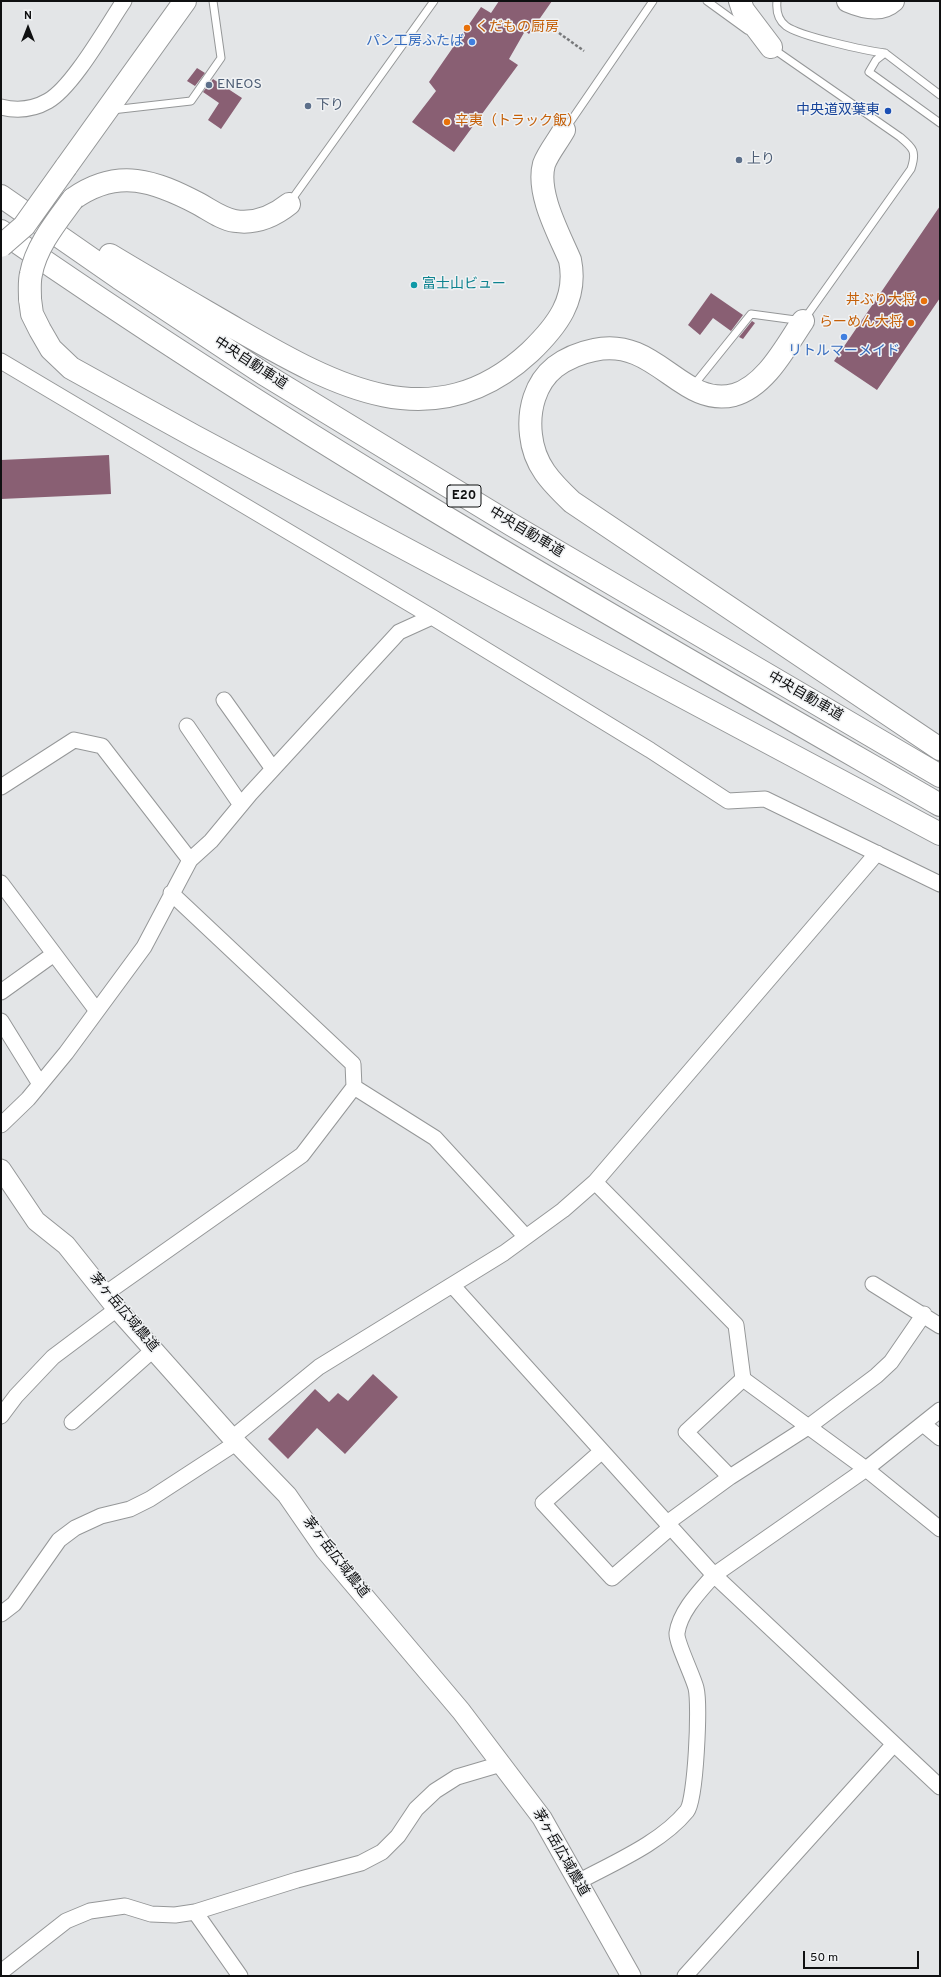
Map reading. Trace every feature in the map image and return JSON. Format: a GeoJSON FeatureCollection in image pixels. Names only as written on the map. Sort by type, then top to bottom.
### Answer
{"type":"FeatureCollection","features":[{"type":"Feature","properties":{"kind":"highway"},"geometry":{"type":"LineString","coordinates":[[1,246],[24,226],[185,1]]}},
{"type":"Feature","properties":{"kind":"highway"},"geometry":{"type":"LineString","coordinates":[[740,1],[743,10],[771,47]]}},
{"type":"Feature","properties":{"kind":"highway"},"geometry":{"type":"LineString","coordinates":[[848,1],[868,7],[881,8],[893,1]]}},
{"type":"Feature","properties":{"kind":"highway"},"geometry":{"type":"LineString","coordinates":[[1,190],[274,351],[331,379],[362,392],[390,398],[418,399],[445,397],[473,389],[497,378],[517,364],[549,332],[568,303],[572,287],[570,260],[543,191],[542,175],[545,163],[564,130]]}},
{"type":"Feature","properties":{"kind":"highway"},"geometry":{"type":"LineString","coordinates":[[289,204],[279,213],[266,218],[235,221],[223,217],[169,188],[155,184],[126,181],[104,182],[88,189],[73,199],[44,241],[34,261],[30,275],[30,299],[32,314],[51,348],[71,368],[201,440],[940,834]]}},
{"type":"Feature","properties":{"kind":"highway","name":"中央自動車道"},"geometry":{"type":"LineString","coordinates":[[1,196],[119,278],[264,374],[518,529],[940,776]]}},
{"type":"Feature","properties":{"kind":"highway","name":"中央自動車道"},"geometry":{"type":"LineString","coordinates":[[1,230],[93,295],[249,396],[486,542],[940,805]]}},
{"type":"Feature","properties":{"kind":"highway"},"geometry":{"type":"LineString","coordinates":[[803,321],[775,362],[750,388],[735,394],[717,398],[692,388],[643,355],[628,350],[614,348],[598,349],[564,360],[548,372],[538,388],[532,406],[530,426],[532,447],[539,465],[552,484],[572,502],[940,750]]}},
{"type":"Feature","properties":{"kind":"street"},"geometry":{"type":"LineString","coordinates":[[1,106],[25,110],[49,101],[69,82],[124,1]]}},
{"type":"Feature","properties":{"kind":"street"},"geometry":{"type":"LineString","coordinates":[[1,361],[432,617],[650,750],[728,801],[765,799],[940,884]]}},
{"type":"Feature","properties":{"kind":"street"},"geometry":{"type":"LineString","coordinates":[[1,1126],[40,1084],[144,947],[171,893],[190,860],[211,841],[273,769],[399,632],[432,617]]}},
{"type":"Feature","properties":{"kind":"street"},"geometry":{"type":"LineString","coordinates":[[224,700],[273,769]]}},
{"type":"Feature","properties":{"kind":"street"},"geometry":{"type":"LineString","coordinates":[[187,726],[241,805]]}},
{"type":"Feature","properties":{"kind":"street"},"geometry":{"type":"LineString","coordinates":[[1,787],[74,740],[102,746],[190,860]]}},
{"type":"Feature","properties":{"kind":"street"},"geometry":{"type":"LineString","coordinates":[[1,1614],[14,1604],[59,1540],[75,1528],[101,1516],[130,1508],[150,1499],[234,1441],[319,1367],[504,1253],[563,1210],[595,1182],[877,853]]}},
{"type":"Feature","properties":{"kind":"street"},"geometry":{"type":"LineString","coordinates":[[1,882],[96,1011]]}},
{"type":"Feature","properties":{"kind":"street"},"geometry":{"type":"LineString","coordinates":[[105,1294],[302,1156],[354,1087],[353,1064],[171,893]]}},
{"type":"Feature","properties":{"kind":"street"},"geometry":{"type":"LineString","coordinates":[[1,992],[54,954]]}},
{"type":"Feature","properties":{"kind":"street"},"geometry":{"type":"LineString","coordinates":[[1,1021],[40,1084]]}},
{"type":"Feature","properties":{"kind":"street"},"geometry":{"type":"LineString","coordinates":[[354,1087],[435,1138],[526,1237]]}},
{"type":"Feature","properties":{"kind":"street","name":"茅ヶ岳広域農道"},"geometry":{"type":"LineString","coordinates":[[1,1169],[36,1221],[66,1245],[117,1309],[153,1350],[234,1441],[287,1495],[325,1550],[461,1711],[542,1818],[631,1976]]}},
{"type":"Feature","properties":{"kind":"street"},"geometry":{"type":"LineString","coordinates":[[595,1182],[736,1324],[743,1379],[866,1469],[940,1529]]}},
{"type":"Feature","properties":{"kind":"street"},"geometry":{"type":"LineString","coordinates":[[873,1284],[924,1314],[940,1326]]}},
{"type":"Feature","properties":{"kind":"street"},"geometry":{"type":"LineString","coordinates":[[452,1285],[714,1575],[940,1787]]}},
{"type":"Feature","properties":{"kind":"street"},"geometry":{"type":"LineString","coordinates":[[1,1416],[16,1396],[53,1357],[117,1309]]}},
{"type":"Feature","properties":{"kind":"street"},"geometry":{"type":"LineString","coordinates":[[602,1451],[543,1503],[612,1578],[669,1525],[730,1477],[808,1427],[876,1376],[891,1362],[924,1314]]}},
{"type":"Feature","properties":{"kind":"street"},"geometry":{"type":"LineString","coordinates":[[72,1422],[153,1350]]}},
{"type":"Feature","properties":{"kind":"street"},"geometry":{"type":"LineString","coordinates":[[730,1477],[686,1432],[743,1379]]}},
{"type":"Feature","properties":{"kind":"street"},"geometry":{"type":"LineString","coordinates":[[578,1882],[639,1849],[671,1827],[688,1810],[696,1767],[696,1689],[677,1634],[683,1617],[695,1597],[714,1575],[866,1469],[940,1410]]}},
{"type":"Feature","properties":{"kind":"street"},"geometry":{"type":"LineString","coordinates":[[923,1424],[940,1438]]}},
{"type":"Feature","properties":{"kind":"street"},"geometry":{"type":"LineString","coordinates":[[685,1976],[894,1744]]}},
{"type":"Feature","properties":{"kind":"street"},"geometry":{"type":"LineString","coordinates":[[1,1972],[66,1921],[90,1911],[124,1906],[151,1914],[175,1915],[194,1912],[296,1880],[361,1863],[382,1852],[398,1836],[416,1809],[435,1791],[456,1777],[501,1764]]}},
{"type":"Feature","properties":{"kind":"street"},"geometry":{"type":"LineString","coordinates":[[194,1912],[240,1976]]}},
{"type":"Feature","properties":{"kind":"lane"},"geometry":{"type":"LineString","coordinates":[[107,110],[191,101],[221,58],[213,1]]}},
{"type":"Feature","properties":{"kind":"lane"},"geometry":{"type":"LineString","coordinates":[[289,204],[434,1]]}},
{"type":"Feature","properties":{"kind":"lane"},"geometry":{"type":"LineString","coordinates":[[564,130],[654,1]]}},
{"type":"Feature","properties":{"kind":"lane"},"geometry":{"type":"LineString","coordinates":[[692,388],[751,314],[803,321],[911,169],[914,159],[912,147],[900,137],[707,1]]}},
{"type":"Feature","properties":{"kind":"lane"},"geometry":{"type":"LineString","coordinates":[[777,1],[778,14],[782,22],[795,31],[870,51],[885,53],[940,95]]}},
{"type":"Feature","properties":{"kind":"lane"},"geometry":{"type":"LineString","coordinates":[[885,53],[876,60],[869,72],[940,123]]}},
{"type":"Feature","properties":{"kind":"path"},"geometry":{"type":"LineString","coordinates":[[559,33],[584,51]]}},
{"type":"Feature","properties":{"kind":"building"},"geometry":{"type":"Polygon","coordinates":[[[499,1],[552,1],[529,34],[525,31],[509,59],[518,65],[454,152],[412,122],[436,91],[429,82],[481,7],[491,13],[499,1]]]}},
{"type":"Feature","properties":{"kind":"building"},"geometry":{"type":"Polygon","coordinates":[[[197,68],[205,73],[195,86],[187,81],[197,68]]]}},
{"type":"Feature","properties":{"kind":"building"},"geometry":{"type":"Polygon","coordinates":[[[213,79],[242,98],[221,129],[208,120],[219,103],[203,92],[213,79]]]}},
{"type":"Feature","properties":{"kind":"building"},"geometry":{"type":"Polygon","coordinates":[[[940,206],[940,298],[877,390],[834,361],[940,206]]]}},
{"type":"Feature","properties":{"kind":"building"},"geometry":{"type":"Polygon","coordinates":[[[711,293],[743,315],[731,331],[713,318],[700,335],[688,325],[711,293]]]}},
{"type":"Feature","properties":{"kind":"building"},"geometry":{"type":"Polygon","coordinates":[[[752,321],[755,323],[743,339],[739,337],[752,321]]]}},
{"type":"Feature","properties":{"kind":"building"},"geometry":{"type":"Polygon","coordinates":[[[109,455],[111,494],[1,499],[1,460],[109,455]]]}},
{"type":"Feature","properties":{"kind":"building"},"geometry":{"type":"Polygon","coordinates":[[[373,1374],[398,1397],[345,1454],[317,1428],[288,1459],[268,1439],[315,1389],[329,1402],[338,1393],[348,1401],[373,1374]]]}},
{"type":"Feature","properties":{"kind":"place","name":"くだもの厨房"},"geometry":{"type":"Point","coordinates":[467,28]}},
{"type":"Feature","properties":{"kind":"place","name":"パン工房ふたば"},"geometry":{"type":"Point","coordinates":[472,42]}},
{"type":"Feature","properties":{"kind":"place","name":"ENEOS"},"geometry":{"type":"Point","coordinates":[209,85]}},
{"type":"Feature","properties":{"kind":"place","name":"下り"},"geometry":{"type":"Point","coordinates":[308,106]}},
{"type":"Feature","properties":{"kind":"place","name":"中央道双葉東"},"geometry":{"type":"Point","coordinates":[888,111]}},
{"type":"Feature","properties":{"kind":"place","name":"辛夷（トラック飯）"},"geometry":{"type":"Point","coordinates":[447,122]}},
{"type":"Feature","properties":{"kind":"place","name":"上り"},"geometry":{"type":"Point","coordinates":[739,160]}},
{"type":"Feature","properties":{"kind":"place","name":"富士山ビュー"},"geometry":{"type":"Point","coordinates":[414,285]}},
{"type":"Feature","properties":{"kind":"place","name":"丼ぶり大将"},"geometry":{"type":"Point","coordinates":[924,301]}},
{"type":"Feature","properties":{"kind":"place","name":"らーめん大将"},"geometry":{"type":"Point","coordinates":[911,323]}},
{"type":"Feature","properties":{"kind":"place","name":"リトルマーメイド"},"geometry":{"type":"Point","coordinates":[844,337]}}]}
